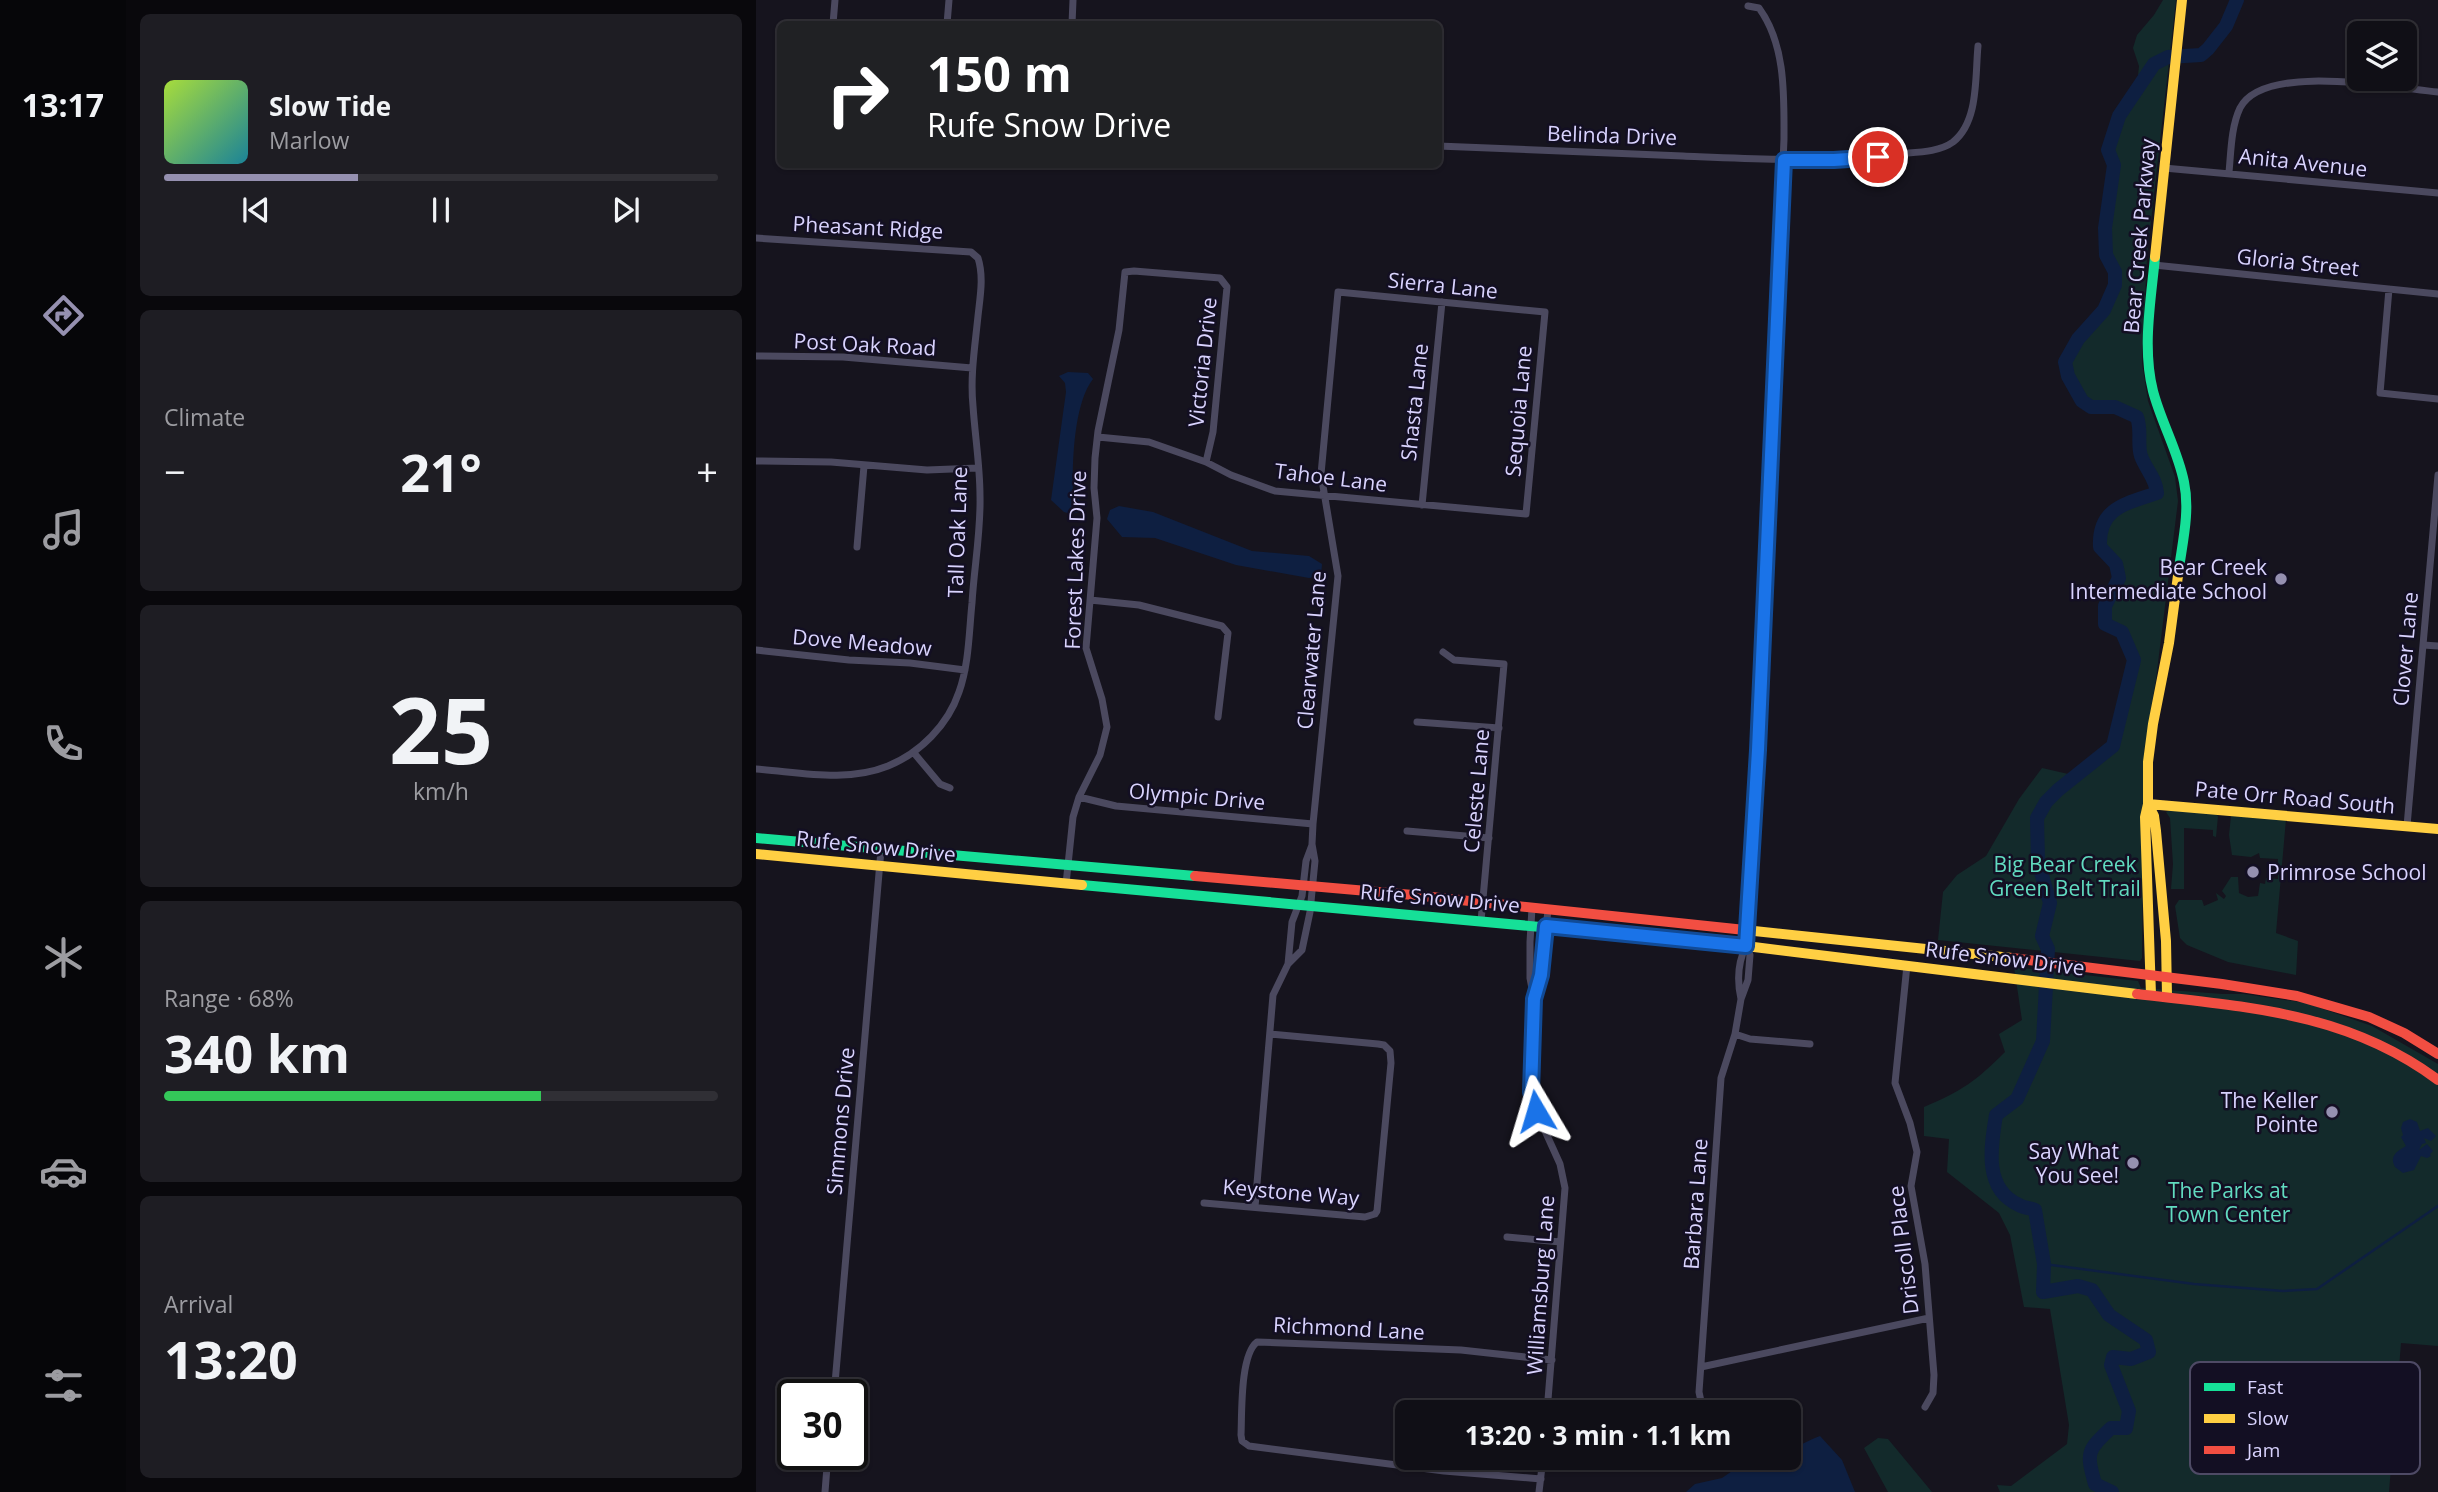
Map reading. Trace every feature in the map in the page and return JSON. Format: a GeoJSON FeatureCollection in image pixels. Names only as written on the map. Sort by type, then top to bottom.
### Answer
{"type":"FeatureCollection","features":[{"type":"Feature","properties":{"kind":"main road","name":"Bear Creek Parkway"},"geometry":{"type":"LineString","coordinates":[[2151,995],[2145,817],[2148,804],[2148,762],[2169,643],[2187,499],[2185,481],[2153,391],[2149,317],[2182,0]]}},
{"type":"Feature","properties":{"kind":"main road","name":"Bear Creek Parkway"},"geometry":{"type":"LineString","coordinates":[[2148,804],[2154,816],[2156,831],[2166,941],[2167,996]]}},
{"type":"Feature","properties":{"kind":"main road","name":"Pate Orr Road South"},"geometry":{"type":"LineString","coordinates":[[2148,804],[2438,829]]}},
{"type":"Feature","properties":{"kind":"main road","name":"Rufe Snow Drive"},"geometry":{"type":"LineString","coordinates":[[756,838],[1068,865],[1481,921],[1746,946],[2273,1010],[2316,1019],[2361,1034],[2400,1053],[2438,1080]]}},
{"type":"Feature","properties":{"kind":"main road","name":"Rufe Snow Drive"},"geometry":{"type":"LineString","coordinates":[[756,853],[1066,884],[1483,902],[2004,956],[2263,988],[2332,1003],[2370,1017],[2434,1051]]}},
{"type":"Feature","properties":{"kind":"main road"},"geometry":{"type":"LineString","coordinates":[[2418,1066],[2434,1051]]}},
{"type":"Feature","properties":{"kind":"street"},"geometry":{"type":"LineString","coordinates":[[833,21],[835,0]]}},
{"type":"Feature","properties":{"kind":"street"},"geometry":{"type":"LineString","coordinates":[[947,21],[949,0]]}},
{"type":"Feature","properties":{"kind":"street"},"geometry":{"type":"LineString","coordinates":[[1072,21],[1073,0]]}},
{"type":"Feature","properties":{"kind":"street","name":"Barbara Lane"},"geometry":{"type":"LineString","coordinates":[[1701,1400],[1699,1392],[1721,1078],[1748,980],[1750,956],[1746,946],[1758,750],[1784,160],[1783,86],[1777,50],[1763,14],[1755,6],[1748,6]]}},
{"type":"Feature","properties":{"kind":"street","name":"Belinda Drive"},"geometry":{"type":"LineString","coordinates":[[1442,146],[1784,160],[1863,159],[1927,151],[1947,145],[1960,134],[1968,120],[1973,103],[1978,46]]}},
{"type":"Feature","properties":{"kind":"street"},"geometry":{"type":"LineString","coordinates":[[2229,172],[2233,133],[2241,107],[2262,90],[2289,82],[2312,80],[2438,92]]}},
{"type":"Feature","properties":{"kind":"street","name":"Anita Avenue"},"geometry":{"type":"LineString","coordinates":[[2164,168],[2438,192]]}},
{"type":"Feature","properties":{"kind":"street","name":"Pheasant Ridge"},"geometry":{"type":"LineString","coordinates":[[756,238],[958,250],[971,252],[976,256]]}},
{"type":"Feature","properties":{"kind":"street","name":"Tall Oak Lane"},"geometry":{"type":"LineString","coordinates":[[756,769],[837,776],[888,766],[914,752],[935,733],[948,716],[960,692],[965,670],[980,498],[972,404],[972,368],[981,280],[981,267],[976,256]]}},
{"type":"Feature","properties":{"kind":"street","name":"Gloria Street"},"geometry":{"type":"LineString","coordinates":[[2154,265],[2438,293]]}},
{"type":"Feature","properties":{"kind":"street","name":"Forest Lakes Drive"},"geometry":{"type":"LineString","coordinates":[[1066,884],[1069,832],[1079,797],[1100,755],[1107,727],[1102,699],[1086,648],[1097,518],[1094,488],[1098,437],[1116,349],[1125,272]]}},
{"type":"Feature","properties":{"kind":"street","name":"Victoria Drive"},"geometry":{"type":"LineString","coordinates":[[1125,272],[1220,278],[1227,287],[1213,432],[1206,463]]}},
{"type":"Feature","properties":{"kind":"street"},"geometry":{"type":"LineString","coordinates":[[2389,289],[2379,393],[2438,400]]}},
{"type":"Feature","properties":{"kind":"street","name":"Sierra Lane"},"geometry":{"type":"LineString","coordinates":[[1338,292],[1545,312]]}},
{"type":"Feature","properties":{"kind":"street","name":"Clearwater Lane"},"geometry":{"type":"LineString","coordinates":[[1307,896],[1315,861],[1312,824],[1338,576],[1321,474],[1338,292]]}},
{"type":"Feature","properties":{"kind":"street","name":"Shasta Lane"},"geometry":{"type":"LineString","coordinates":[[1422,505],[1442,302]]}},
{"type":"Feature","properties":{"kind":"street","name":"Sequoia Lane"},"geometry":{"type":"LineString","coordinates":[[1526,514],[1545,312]]}},
{"type":"Feature","properties":{"kind":"street","name":"Post Oak Road"},"geometry":{"type":"LineString","coordinates":[[756,356],[843,357],[972,368]]}},
{"type":"Feature","properties":{"kind":"street","name":"Tahoe Lane"},"geometry":{"type":"LineString","coordinates":[[1098,437],[1149,442],[1275,491],[1526,514]]}},
{"type":"Feature","properties":{"kind":"street"},"geometry":{"type":"LineString","coordinates":[[756,461],[793,460],[927,471],[978,468]]}},
{"type":"Feature","properties":{"kind":"street"},"geometry":{"type":"LineString","coordinates":[[857,547],[864,466]]}},
{"type":"Feature","properties":{"kind":"street","name":"Clover Lane"},"geometry":{"type":"LineString","coordinates":[[2407,826],[2438,475]]}},
{"type":"Feature","properties":{"kind":"street"},"geometry":{"type":"LineString","coordinates":[[1090,600],[1139,605],[1223,626],[1228,632],[1218,717]]}},
{"type":"Feature","properties":{"kind":"street"},"geometry":{"type":"LineString","coordinates":[[2423,645],[2438,646]]}},
{"type":"Feature","properties":{"kind":"street","name":"Dove Meadow"},"geometry":{"type":"LineString","coordinates":[[756,650],[965,670]]}},
{"type":"Feature","properties":{"kind":"street","name":"Celeste Lane"},"geometry":{"type":"LineString","coordinates":[[1443,652],[1454,660],[1504,664],[1481,921]]}},
{"type":"Feature","properties":{"kind":"street"},"geometry":{"type":"LineString","coordinates":[[1417,722],[1499,728]]}},
{"type":"Feature","properties":{"kind":"street"},"geometry":{"type":"LineString","coordinates":[[914,752],[940,784],[950,788]]}},
{"type":"Feature","properties":{"kind":"street","name":"Olympic Drive"},"geometry":{"type":"LineString","coordinates":[[1079,797],[1116,806],[1312,824]]}},
{"type":"Feature","properties":{"kind":"street"},"geometry":{"type":"LineString","coordinates":[[1407,831],[1489,838]]}},
{"type":"Feature","properties":{"kind":"street","name":"Simmons Drive"},"geometry":{"type":"LineString","coordinates":[[835,1379],[881,850]]}},
{"type":"Feature","properties":{"kind":"street"},"geometry":{"type":"LineString","coordinates":[[1288,964],[1292,922],[1307,896]]}},
{"type":"Feature","properties":{"kind":"street"},"geometry":{"type":"LineString","coordinates":[[1255,1207],[1273,995],[1288,964],[1302,950],[1307,896]]}},
{"type":"Feature","properties":{"kind":"street","name":"Williamsburg Lane"},"geometry":{"type":"LineString","coordinates":[[1532,908],[1530,978],[1534,999],[1531,1092],[1536,1111],[1560,1164],[1565,1188],[1548,1400]]}},
{"type":"Feature","properties":{"kind":"street","name":"Williamsburg Lane"},"geometry":{"type":"LineString","coordinates":[[1534,999],[1541,975],[1548,910]]}},
{"type":"Feature","properties":{"kind":"street","name":"Driscoll Place"},"geometry":{"type":"LineString","coordinates":[[1907,965],[1895,1083],[1917,1152],[1911,1186],[1924,1264],[1934,1375],[1933,1393],[1925,1407]]}},
{"type":"Feature","properties":{"kind":"street","name":"Keystone Way"},"geometry":{"type":"LineString","coordinates":[[1204,1203],[1365,1217],[1375,1214],[1379,1205],[1392,1055],[1388,1047],[1270,1034]]}},
{"type":"Feature","properties":{"kind":"street"},"geometry":{"type":"LineString","coordinates":[[1735,1034],[1750,1039],[1810,1044]]}},
{"type":"Feature","properties":{"kind":"street"},"geometry":{"type":"LineString","coordinates":[[1507,1237],[1560,1242]]}},
{"type":"Feature","properties":{"kind":"street"},"geometry":{"type":"LineString","coordinates":[[1701,1367],[1929,1318]]}},
{"type":"Feature","properties":{"kind":"street","name":"Richmond Lane"},"geometry":{"type":"LineString","coordinates":[[1541,1479],[1444,1471],[1249,1447],[1242,1441],[1241,1435],[1244,1382],[1249,1350],[1257,1342],[1264,1341],[1341,1347],[1461,1350],[1552,1360]]}},
{"type":"Feature","properties":{"kind":"street"},"geometry":{"type":"LineString","coordinates":[[825,1492],[827,1470]]}},
{"type":"Feature","properties":{"kind":"street"},"geometry":{"type":"LineString","coordinates":[[1539,1492],[1542,1470]]}},
{"type":"Feature","properties":{"kind":"green space","name":"Big Bear Creek Green Belt Trail"},"geometry":{"type":"Polygon","coordinates":[[[2163,0],[2176,0],[2147,257],[2142,363],[2148,401],[2175,477],[2178,501],[2156,679],[2144,751],[2142,958],[2140,961],[1938,940],[1943,892],[1957,875],[1986,856],[2019,799],[2042,768],[2077,776],[2113,746],[2134,660],[2122,632],[2105,624],[2105,606],[2119,577],[2116,564],[2100,547],[2101,534],[2109,516],[2116,510],[2156,493],[2156,487],[2141,457],[2137,417],[2115,407],[2091,407],[2082,401],[2068,376],[2065,362],[2078,339],[2104,310],[2115,285],[2115,272],[2106,255],[2105,228],[2114,165],[2108,150],[2115,126],[2137,85],[2139,66],[2133,48],[2137,35],[2163,0]]]}},
{"type":"Feature","properties":{"kind":"green space"},"geometry":{"type":"Polygon","coordinates":[[[2166,812],[2212,812],[2218,816],[2216,837],[2213,836],[2213,830],[2184,828],[2184,889],[2171,889],[2173,864],[2170,818],[2166,812]]]}},
{"type":"Feature","properties":{"kind":"green space"},"geometry":{"type":"Polygon","coordinates":[[[2231,816],[2286,819],[2276,933],[2298,941],[2296,975],[2228,962],[2187,945],[2180,938],[2175,906],[2179,900],[2202,900],[2204,906],[2218,900],[2216,893],[2224,899],[2226,896],[2222,891],[2231,877],[2238,877],[2239,893],[2248,897],[2258,896],[2260,883],[2265,884],[2266,878],[2278,879],[2278,859],[2260,858],[2259,853],[2251,857],[2232,855],[2229,835],[2231,816]]]}},
{"type":"Feature","properties":{"kind":"green space","name":"The Parks at Town Center"},"geometry":{"type":"Polygon","coordinates":[[[2014,967],[2138,981],[2141,988],[2244,994],[2306,1003],[2372,1026],[2438,1064],[2438,1346],[2401,1343],[2399,1362],[2190,1362],[2190,1474],[2390,1474],[2389,1492],[2000,1492],[1997,1485],[2011,1486],[2067,1444],[2069,1425],[2050,1309],[2024,1307],[2010,1235],[1999,1213],[1947,1172],[1949,1139],[1924,1136],[1924,1107],[1949,1096],[1985,1071],[2005,1052],[1999,1034],[2022,1020],[2014,967]]]}},
{"type":"Feature","properties":{"kind":"green space"},"geometry":{"type":"Polygon","coordinates":[[[1878,1438],[1888,1439],[1932,1492],[1888,1492],[1864,1448],[1878,1438]]]}},
{"type":"Feature","properties":{"kind":"water"},"geometry":{"type":"Polygon","coordinates":[[[1068,372],[1088,373],[1093,379],[1078,417],[1074,450],[1073,493],[1082,503],[1080,512],[1071,514],[1064,512],[1051,500],[1066,392],[1065,383],[1059,376],[1068,372]]]}},
{"type":"Feature","properties":{"kind":"water"},"geometry":{"type":"Polygon","coordinates":[[[1119,506],[1153,512],[1252,551],[1309,556],[1322,564],[1321,576],[1309,578],[1236,565],[1155,538],[1122,537],[1107,519],[1110,510],[1119,506]]]}},
{"type":"Feature","properties":{"kind":"water"},"geometry":{"type":"Polygon","coordinates":[[[2410,1119],[2417,1122],[2420,1131],[2428,1128],[2436,1136],[2431,1141],[2424,1138],[2426,1143],[2422,1144],[2419,1150],[2427,1144],[2433,1151],[2431,1156],[2421,1156],[2414,1170],[2403,1173],[2395,1167],[2393,1157],[2406,1146],[2401,1137],[2401,1128],[2403,1122],[2410,1119]]]}},
{"type":"Feature","properties":{"kind":"water"},"geometry":{"type":"Polygon","coordinates":[[[1820,1436],[1842,1460],[1855,1492],[1686,1492],[1695,1484],[1722,1478],[1734,1470],[1801,1470],[1801,1445],[1820,1436]]]}},
{"type":"Feature","properties":{"kind":"waterway"},"geometry":{"type":"LineString","coordinates":[[2112,1492],[2095,1484],[2090,1465],[2091,1453],[2093,1447],[2111,1428],[2126,1428],[2129,1411],[2111,1365],[2113,1357],[2131,1359],[2149,1352],[2146,1340],[2109,1315],[2092,1290],[2078,1286],[2043,1292],[2044,1264],[2035,1210],[2007,1198],[2000,1189],[1992,1166],[1992,1140],[1996,1115],[2017,1099],[2043,1041],[2048,949],[2042,936],[2050,903],[2038,862],[2037,818],[2046,802],[2058,790],[2113,746],[2134,660],[2122,632],[2105,624],[2105,606],[2119,578],[2116,564],[2100,547],[2101,534],[2104,524],[2116,510],[2157,493],[2155,483],[2141,456],[2137,417],[2115,407],[2091,407],[2082,401],[2068,376],[2065,362],[2078,339],[2104,310],[2115,285],[2115,272],[2106,255],[2105,228],[2114,165],[2108,150],[2119,116],[2154,64],[2168,57],[2201,55],[2226,26],[2237,0]]}},
{"type":"Feature","properties":{"kind":"waterway"},"geometry":{"type":"LineString","coordinates":[[2044,1264],[2194,1284],[2283,1291],[2317,1289],[2438,1206]]}},
{"type":"Feature","properties":{"kind":"traffic: fast"},"geometry":{"type":"LineString","coordinates":[[2155,257],[2148,324],[2148,358],[2153,391],[2178,459],[2186,493],[2179,568]]}},
{"type":"Feature","properties":{"kind":"traffic: fast"},"geometry":{"type":"LineString","coordinates":[[756,838],[1195,876]]}},
{"type":"Feature","properties":{"kind":"traffic: fast"},"geometry":{"type":"LineString","coordinates":[[1082,885],[1563,929]]}},
{"type":"Feature","properties":{"kind":"traffic: slow"},"geometry":{"type":"LineString","coordinates":[[2155,257],[2182,0]]}},
{"type":"Feature","properties":{"kind":"traffic: slow"},"geometry":{"type":"LineString","coordinates":[[2151,995],[2145,817],[2148,804],[2148,762],[2179,568]]}},
{"type":"Feature","properties":{"kind":"traffic: slow"},"geometry":{"type":"LineString","coordinates":[[2148,804],[2438,829]]}},
{"type":"Feature","properties":{"kind":"traffic: slow"},"geometry":{"type":"LineString","coordinates":[[2148,804],[2154,816],[2156,831],[2166,941],[2167,996]]}},
{"type":"Feature","properties":{"kind":"traffic: slow"},"geometry":{"type":"LineString","coordinates":[[756,854],[1082,885]]}},
{"type":"Feature","properties":{"kind":"traffic: slow"},"geometry":{"type":"LineString","coordinates":[[1563,929],[1746,946],[2137,994]]}},
{"type":"Feature","properties":{"kind":"traffic: slow"},"geometry":{"type":"LineString","coordinates":[[1745,930],[2012,958]]}},
{"type":"Feature","properties":{"kind":"traffic: jam"},"geometry":{"type":"LineString","coordinates":[[1195,876],[1413,895],[1745,930]]}},
{"type":"Feature","properties":{"kind":"traffic: jam"},"geometry":{"type":"LineString","coordinates":[[2012,958],[2297,996],[2369,1017],[2404,1033],[2438,1054]]}},
{"type":"Feature","properties":{"kind":"traffic: jam"},"geometry":{"type":"LineString","coordinates":[[2137,994],[2256,1009],[2332,1026],[2403,1057],[2438,1080]]}},
{"type":"Feature","properties":{"kind":"place","name":"Bear Creek Intermediate School"},"geometry":{"type":"Point","coordinates":[2281,579]}},
{"type":"Feature","properties":{"kind":"place","name":"Primrose School"},"geometry":{"type":"Point","coordinates":[2253,872]}},
{"type":"Feature","properties":{"kind":"place","name":"The Keller Pointe"},"geometry":{"type":"Point","coordinates":[2332,1112]}},
{"type":"Feature","properties":{"kind":"place","name":"Say What You See!"},"geometry":{"type":"Point","coordinates":[2133,1163]}},
{"type":"Feature","properties":{"kind":"route"},"geometry":{"type":"LineString","coordinates":[[1536,1111],[1531,1092],[1534,999],[1541,975],[1546,926],[1746,946],[1758,750],[1784,160],[1878,157]]}}]}
